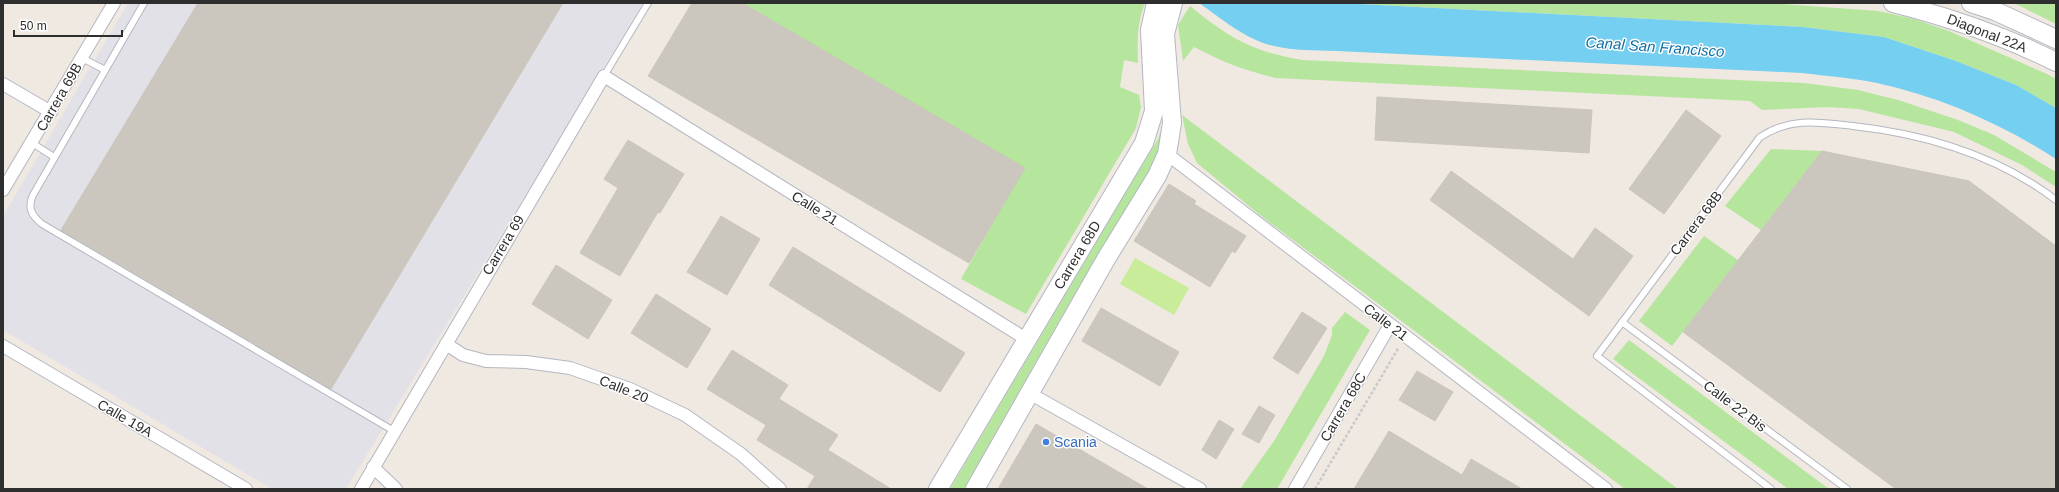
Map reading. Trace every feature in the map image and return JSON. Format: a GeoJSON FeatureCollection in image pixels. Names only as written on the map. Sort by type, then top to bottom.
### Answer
{"type":"FeatureCollection","features":[{"type":"Feature","properties":{"kind":"main road","name":"Carrera 68D"},"geometry":{"type":"LineString","coordinates":[[938,489],[1144,143],[1154,111],[1150,30],[1156,3]]}},
{"type":"Feature","properties":{"kind":"main road","name":"Carrera 68D"},"geometry":{"type":"LineString","coordinates":[[975,489],[1106,259],[1157,176],[1167,154],[1172,123],[1165,34],[1173,3]]}},
{"type":"Feature","properties":{"kind":"main road","name":"Diagonal 22A"},"geometry":{"type":"LineString","coordinates":[[1893,3],[1938,14],[1978,28],[2056,62]]}},
{"type":"Feature","properties":{"kind":"main road","name":"Diagonal 22A"},"geometry":{"type":"LineString","coordinates":[[1971,3],[1995,11],[2056,39]]}},
{"type":"Feature","properties":{"kind":"street","name":"Carrera 69B"},"geometry":{"type":"LineString","coordinates":[[3,190],[51,112],[114,3]]}},
{"type":"Feature","properties":{"kind":"street","name":"Calle 21"},"geometry":{"type":"LineString","coordinates":[[604,76],[1026,340]]}},
{"type":"Feature","properties":{"kind":"street","name":"Carrera 69"},"geometry":{"type":"LineString","coordinates":[[361,489],[604,76]]}},
{"type":"Feature","properties":{"kind":"street"},"geometry":{"type":"LineString","coordinates":[[3,84],[51,112]]}},
{"type":"Feature","properties":{"kind":"street","name":"Calle 21"},"geometry":{"type":"LineString","coordinates":[[1167,154],[1606,489]]}},
{"type":"Feature","properties":{"kind":"street","name":"Carrera 68C"},"geometry":{"type":"LineString","coordinates":[[1295,489],[1390,325]]}},
{"type":"Feature","properties":{"kind":"street","name":"Calle 20"},"geometry":{"type":"LineString","coordinates":[[446,344],[464,355],[486,361],[526,362],[570,368],[630,389],[685,415],[741,454],[780,489]]}},
{"type":"Feature","properties":{"kind":"street","name":"Calle 19A"},"geometry":{"type":"LineString","coordinates":[[3,346],[246,489]]}},
{"type":"Feature","properties":{"kind":"street"},"geometry":{"type":"LineString","coordinates":[[1029,393],[1200,489]]}},
{"type":"Feature","properties":{"kind":"street"},"geometry":{"type":"LineString","coordinates":[[373,467],[396,489]]}},
{"type":"Feature","properties":{"kind":"lane"},"geometry":{"type":"LineString","coordinates":[[144,3],[30,200],[31,212],[37,220],[394,431]]}},
{"type":"Feature","properties":{"kind":"lane","name":"Carrera 69"},"geometry":{"type":"LineString","coordinates":[[604,76],[648,3]]}},
{"type":"Feature","properties":{"kind":"lane"},"geometry":{"type":"LineString","coordinates":[[82,58],[105,70]]}},
{"type":"Feature","properties":{"kind":"lane","name":"Carrera 68B"},"geometry":{"type":"LineString","coordinates":[[1771,489],[1597,356],[1760,137],[1773,128],[1793,123],[1813,122],[1886,130],[1934,141],[1991,161],[2035,184],[2056,200]]}},
{"type":"Feature","properties":{"kind":"lane"},"geometry":{"type":"LineString","coordinates":[[32,143],[54,157]]}},
{"type":"Feature","properties":{"kind":"lane","name":"Calle 22 Bis"},"geometry":{"type":"LineString","coordinates":[[1622,322],[1847,489]]}},
{"type":"Feature","properties":{"kind":"path"},"geometry":{"type":"LineString","coordinates":[[1315,489],[1405,336]]}},
{"type":"Feature","properties":{"kind":"shaded area"},"geometry":{"type":"Polygon","coordinates":[[[128,3],[643,3],[346,489],[272,489],[3,330],[3,216],[128,3]]]}},
{"type":"Feature","properties":{"kind":"green space"},"geometry":{"type":"Polygon","coordinates":[[[742,3],[1145,3],[1140,18],[1138,33],[1138,63],[1124,60],[1120,87],[1139,95],[1141,107],[1136,128],[1026,314],[961,279],[1024,168],[742,3]]]}},
{"type":"Feature","properties":{"kind":"green space"},"geometry":{"type":"Polygon","coordinates":[[[1340,3],[1768,3],[1878,11],[1914,19],[1949,31],[2047,74],[2056,79],[2056,108],[2016,85],[1956,61],[1884,37],[1803,27],[1340,3]]]}},
{"type":"Feature","properties":{"kind":"green space"},"geometry":{"type":"Polygon","coordinates":[[[2014,3],[2056,3],[2056,24],[2014,3]]]}},
{"type":"Feature","properties":{"kind":"green space"},"geometry":{"type":"Polygon","coordinates":[[[1190,6],[1217,27],[1242,42],[1270,53],[1303,60],[1804,83],[1858,90],[1898,100],[1958,120],[1994,135],[2056,172],[2056,187],[2022,165],[1954,132],[1859,109],[1828,107],[1762,110],[1750,101],[1276,78],[1234,65],[1194,47],[1183,61],[1178,25],[1190,6]]]}},
{"type":"Feature","properties":{"kind":"green space"},"geometry":{"type":"Polygon","coordinates":[[[1182,115],[1678,489],[1625,489],[1261,216],[1197,163],[1188,144],[1182,115]]]}},
{"type":"Feature","properties":{"kind":"green space"},"geometry":{"type":"Polygon","coordinates":[[[1165,118],[1158,156],[1061,318],[964,489],[950,489],[1158,139],[1165,118]]]}},
{"type":"Feature","properties":{"kind":"green space"},"geometry":{"type":"Polygon","coordinates":[[[1771,149],[1822,151],[1761,230],[1725,206],[1771,149]]]}},
{"type":"Feature","properties":{"kind":"green space"},"geometry":{"type":"Polygon","coordinates":[[[1704,236],[1738,260],[1672,346],[1639,321],[1704,236]]]}},
{"type":"Feature","properties":{"kind":"green space"},"geometry":{"type":"Polygon","coordinates":[[[1135,258],[1189,288],[1174,315],[1120,284],[1135,258]]]}},
{"type":"Feature","properties":{"kind":"green space"},"geometry":{"type":"Polygon","coordinates":[[[1345,312],[1370,330],[1277,489],[1240,489],[1274,441],[1324,356],[1332,335],[1332,328],[1345,312]]]}},
{"type":"Feature","properties":{"kind":"green space"},"geometry":{"type":"Polygon","coordinates":[[[1629,340],[1829,489],[1788,489],[1613,359],[1629,340]]]}},
{"type":"Feature","properties":{"kind":"water","name":"Canal San Francisco"},"geometry":{"type":"Polygon","coordinates":[[[1199,3],[1340,3],[1803,27],[1884,37],[1956,61],[2016,85],[2056,108],[2056,159],[2014,134],[1970,113],[1924,96],[1868,81],[1802,73],[1289,49],[1264,43],[1244,34],[1199,3]]]}},
{"type":"Feature","properties":{"kind":"building"},"geometry":{"type":"Polygon","coordinates":[[[198,3],[563,3],[331,389],[61,230],[198,3]]]}},
{"type":"Feature","properties":{"kind":"building"},"geometry":{"type":"Polygon","coordinates":[[[692,3],[742,3],[1025,168],[969,263],[648,76],[692,3]]]}},
{"type":"Feature","properties":{"kind":"building"},"geometry":{"type":"Polygon","coordinates":[[[1377,97],[1592,110],[1589,153],[1375,140],[1377,97]]]}},
{"type":"Feature","properties":{"kind":"building"},"geometry":{"type":"Polygon","coordinates":[[[1686,110],[1721,136],[1664,214],[1629,189],[1686,110]]]}},
{"type":"Feature","properties":{"kind":"building"},"geometry":{"type":"Polygon","coordinates":[[[628,140],[684,174],[660,213],[658,212],[620,276],[580,253],[618,188],[604,179],[628,140]]]}},
{"type":"Feature","properties":{"kind":"building"},"geometry":{"type":"Polygon","coordinates":[[[1822,151],[1969,181],[2056,246],[2056,489],[1896,489],[1683,332],[1822,151]]]}},
{"type":"Feature","properties":{"kind":"building"},"geometry":{"type":"Polygon","coordinates":[[[1451,171],[1573,259],[1595,228],[1633,256],[1589,316],[1430,200],[1451,171]]]}},
{"type":"Feature","properties":{"kind":"building"},"geometry":{"type":"Polygon","coordinates":[[[1169,184],[1196,201],[1194,204],[1246,236],[1235,253],[1232,251],[1210,287],[1134,241],[1169,184]]]}},
{"type":"Feature","properties":{"kind":"building"},"geometry":{"type":"Polygon","coordinates":[[[721,216],[760,239],[727,295],[687,272],[721,216]]]}},
{"type":"Feature","properties":{"kind":"building"},"geometry":{"type":"Polygon","coordinates":[[[793,247],[965,353],[940,392],[769,285],[793,247]]]}},
{"type":"Feature","properties":{"kind":"building"},"geometry":{"type":"Polygon","coordinates":[[[556,265],[612,300],[588,339],[532,304],[556,265]]]}},
{"type":"Feature","properties":{"kind":"building"},"geometry":{"type":"Polygon","coordinates":[[[656,294],[711,329],[687,368],[631,333],[656,294]]]}},
{"type":"Feature","properties":{"kind":"building"},"geometry":{"type":"Polygon","coordinates":[[[1101,308],[1179,352],[1160,386],[1082,341],[1101,308]]]}},
{"type":"Feature","properties":{"kind":"building"},"geometry":{"type":"Polygon","coordinates":[[[1302,312],[1327,328],[1298,374],[1273,358],[1302,312]]]}},
{"type":"Feature","properties":{"kind":"building"},"geometry":{"type":"Polygon","coordinates":[[[732,350],[788,385],[779,399],[838,435],[828,450],[891,489],[807,489],[815,476],[757,440],[766,425],[707,389],[732,350]]]}},
{"type":"Feature","properties":{"kind":"building"},"geometry":{"type":"Polygon","coordinates":[[[1417,371],[1453,392],[1435,421],[1399,400],[1417,371]]]}},
{"type":"Feature","properties":{"kind":"building"},"geometry":{"type":"Polygon","coordinates":[[[1259,406],[1275,415],[1259,443],[1242,434],[1259,406]]]}},
{"type":"Feature","properties":{"kind":"building"},"geometry":{"type":"Polygon","coordinates":[[[1219,420],[1234,429],[1216,459],[1202,450],[1219,420]]]}},
{"type":"Feature","properties":{"kind":"building","name":"Scania"},"geometry":{"type":"Polygon","coordinates":[[[1036,424],[1098,460],[1148,489],[998,489],[1036,424]]]}},
{"type":"Feature","properties":{"kind":"building"},"geometry":{"type":"Polygon","coordinates":[[[1389,431],[1462,475],[1471,459],[1522,489],[1354,489],[1389,431]]]}},
{"type":"Feature","properties":{"kind":"place","name":"Scania"},"geometry":{"type":"Point","coordinates":[1046,442]}}]}
